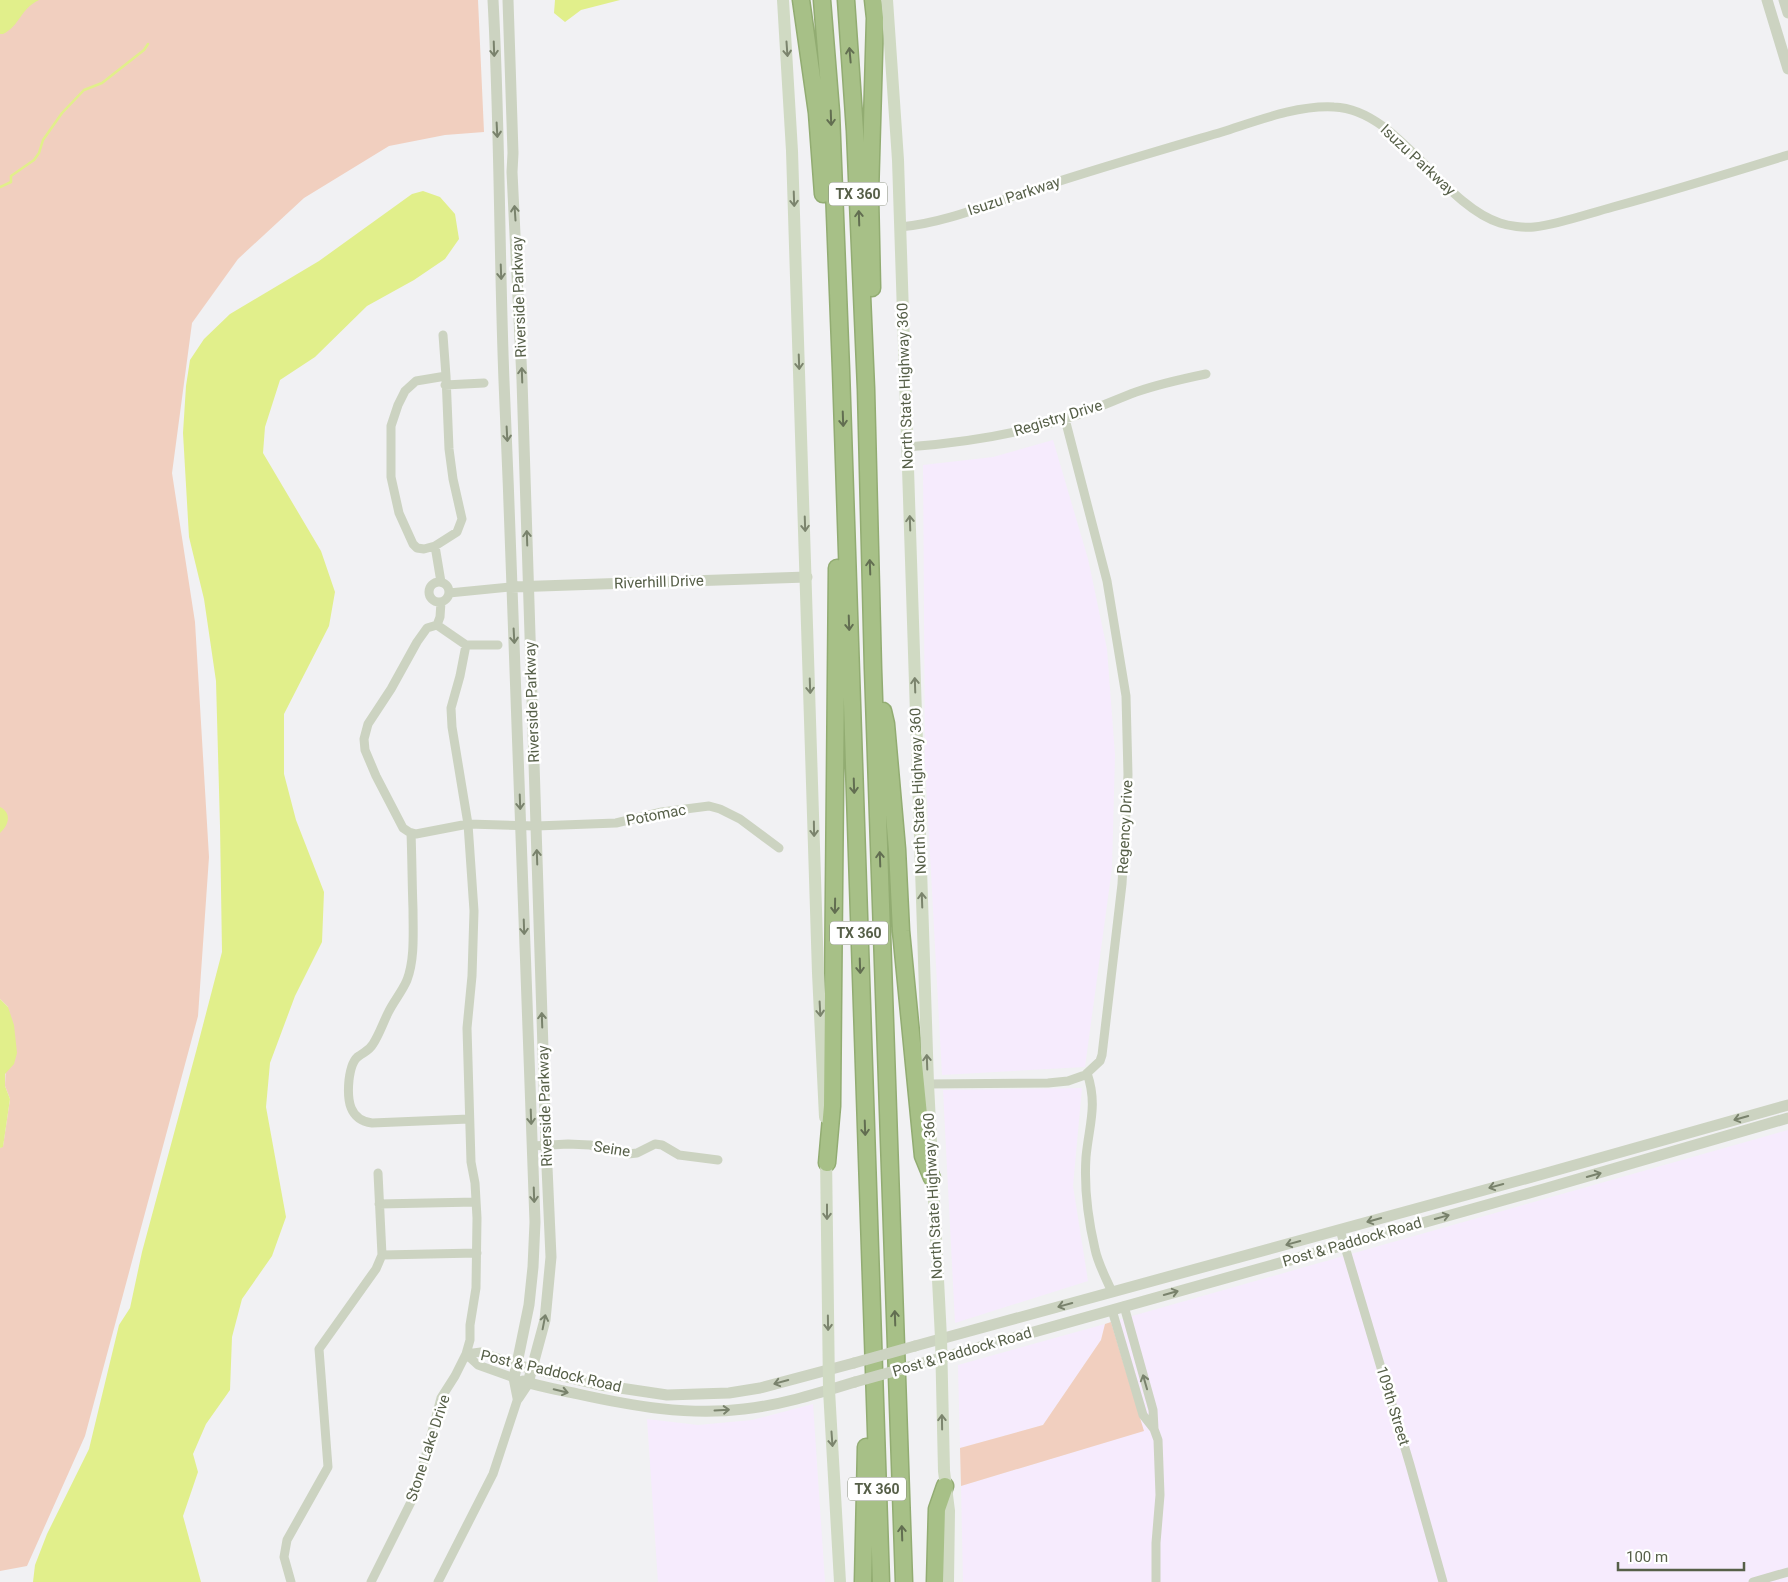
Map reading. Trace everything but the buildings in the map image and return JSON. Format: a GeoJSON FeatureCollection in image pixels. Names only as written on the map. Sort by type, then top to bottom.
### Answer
{"type":"FeatureCollection","features":[{"type":"Feature","properties":{"kind":"highway"},"geometry":{"type":"LineString","coordinates":[[801,0],[817,114],[832,350],[841,370]]}},
{"type":"Feature","properties":{"kind":"highway","name":"TX 360"},"geometry":{"type":"LineString","coordinates":[[822,0],[831,112],[841,370],[881,1582]]}},
{"type":"Feature","properties":{"kind":"highway","name":"TX 360"},"geometry":{"type":"LineString","coordinates":[[846,0],[855,131],[866,389],[873,669],[904,1582]]}},
{"type":"Feature","properties":{"kind":"highway"},"geometry":{"type":"LineString","coordinates":[[866,389],[874,370],[870,194],[875,18],[873,0]]}},
{"type":"Feature","properties":{"kind":"highway"},"geometry":{"type":"LineString","coordinates":[[827,1163],[832,1106],[837,489],[844,470]]}},
{"type":"Feature","properties":{"kind":"highway"},"geometry":{"type":"LineString","coordinates":[[873,669],[886,724],[897,849],[901,930],[923,1156],[932,1178]]}},
{"type":"Feature","properties":{"kind":"highway"},"geometry":{"type":"LineString","coordinates":[[863,1582],[866,1415],[874,1396]]}},
{"type":"Feature","properties":{"kind":"highway"},"geometry":{"type":"LineString","coordinates":[[935,1582],[937,1509],[945,1486]]}},
{"type":"Feature","properties":{"kind":"main road"},"geometry":{"type":"LineString","coordinates":[[782,0],[792,150],[818,973],[827,1163],[828,1370],[840,1582]]}},
{"type":"Feature","properties":{"kind":"main road","name":"North State Highway 360"},"geometry":{"type":"LineString","coordinates":[[887,0],[895,111],[900,227],[928,1084],[941,1338],[945,1486],[949,1511],[948,1582]]}},
{"type":"Feature","properties":{"kind":"street","name":"Riverside Parkway"},"geometry":{"type":"LineString","coordinates":[[492,0],[504,380],[509,477],[511,587],[517,681],[535,1222],[529,1305],[514,1378],[518,1398]]}},
{"type":"Feature","properties":{"kind":"street","name":"Riverside Parkway"},"geometry":{"type":"LineString","coordinates":[[438,1582],[493,1474],[518,1398],[528,1383],[545,1320],[551,1257],[520,332],[512,172],[508,0]]}},
{"type":"Feature","properties":{"kind":"street"},"geometry":{"type":"LineString","coordinates":[[1767,0],[1788,69]]}},
{"type":"Feature","properties":{"kind":"street"},"geometry":{"type":"LineString","coordinates":[[1784,0],[1788,13]]}},
{"type":"Feature","properties":{"kind":"street","name":"Isuzu Parkway"},"geometry":{"type":"LineString","coordinates":[[900,227],[917,225],[952,216],[1042,186],[1286,112],[1335,106],[1357,112],[1380,124],[1418,157],[1454,194],[1480,214],[1502,224],[1532,228],[1652,196],[1788,155]]}},
{"type":"Feature","properties":{"kind":"street"},"geometry":{"type":"LineString","coordinates":[[498,153],[513,153]]}},
{"type":"Feature","properties":{"kind":"street"},"geometry":{"type":"LineString","coordinates":[[443,335],[446,381],[453,479],[462,519],[457,532],[435,546],[424,549],[417,548],[407,533],[398,513],[391,477],[391,426],[398,405],[406,391],[416,381],[446,381],[484,384]]}},
{"type":"Feature","properties":{"kind":"street","name":"Registry Drive"},"geometry":{"type":"LineString","coordinates":[[907,447],[957,443],[993,437],[1065,419],[1136,392],[1206,374]]}},
{"type":"Feature","properties":{"kind":"street","name":"Regency Drive"},"geometry":{"type":"LineString","coordinates":[[1065,419],[1107,581],[1126,696],[1128,725],[1128,775],[1122,884],[1109,1004],[1100,1062],[1087,1073]]}},
{"type":"Feature","properties":{"kind":"street"},"geometry":{"type":"LineString","coordinates":[[435,546],[441,582],[447,586],[449,593],[447,599],[441,602],[433,600],[429,594],[430,586],[441,582]]}},
{"type":"Feature","properties":{"kind":"street","name":"Riverhill Drive"},"geometry":{"type":"LineString","coordinates":[[511,587],[806,577]]}},
{"type":"Feature","properties":{"kind":"street"},"geometry":{"type":"LineString","coordinates":[[449,593],[511,587]]}},
{"type":"Feature","properties":{"kind":"street"},"geometry":{"type":"LineString","coordinates":[[437,625],[441,602]]}},
{"type":"Feature","properties":{"kind":"street"},"geometry":{"type":"LineString","coordinates":[[437,625],[466,645],[498,645]]}},
{"type":"Feature","properties":{"kind":"street"},"geometry":{"type":"LineString","coordinates":[[437,625],[428,628],[418,642],[368,724],[364,739],[365,750],[376,776],[403,828],[412,833],[413,931],[411,963],[407,980],[374,1044],[366,1052],[357,1056],[353,1062],[349,1079],[349,1095],[352,1112],[363,1122],[469,1119]]}},
{"type":"Feature","properties":{"kind":"street","name":"Stone Lake Drive"},"geometry":{"type":"LineString","coordinates":[[370,1582],[416,1492],[441,1398],[466,1354],[470,1340],[470,1324],[476,1288],[476,1202],[471,1162],[467,1028],[472,976],[474,911],[468,824],[452,726],[451,708],[466,645]]}},
{"type":"Feature","properties":{"kind":"street","name":"Potomac"},"geometry":{"type":"LineString","coordinates":[[412,833],[416,834],[468,824],[536,826],[616,823],[662,812],[709,806],[740,819],[779,848]]}},
{"type":"Feature","properties":{"kind":"street"},"geometry":{"type":"LineString","coordinates":[[928,1084],[1048,1083],[1068,1081],[1087,1073],[1092,1089],[1093,1106],[1086,1157],[1086,1196],[1095,1250],[1112,1292],[1124,1306],[1153,1410],[1154,1429],[1158,1440],[1160,1495],[1156,1542],[1156,1582]]}},
{"type":"Feature","properties":{"kind":"street","name":"Post & Paddock Road"},"geometry":{"type":"LineString","coordinates":[[466,1354],[480,1352],[532,1369],[633,1391],[677,1395],[729,1393],[760,1388],[854,1364],[941,1338],[1340,1230],[1788,1105]]}},
{"type":"Feature","properties":{"kind":"street","name":"Post & Paddock Road"},"geometry":{"type":"LineString","coordinates":[[466,1354],[478,1365],[528,1383],[591,1397],[650,1408],[680,1410],[744,1409],[783,1402],[916,1366],[1788,1118]]}},
{"type":"Feature","properties":{"kind":"street","name":"Seine"},"geometry":{"type":"LineString","coordinates":[[532,1146],[590,1145],[628,1154],[637,1153],[655,1144],[679,1155],[718,1160]]}},
{"type":"Feature","properties":{"kind":"street"},"geometry":{"type":"LineString","coordinates":[[291,1582],[284,1557],[287,1540],[328,1467],[319,1349],[376,1269],[382,1255],[378,1173]]}},
{"type":"Feature","properties":{"kind":"street"},"geometry":{"type":"LineString","coordinates":[[1543,1174],[1547,1188]]}},
{"type":"Feature","properties":{"kind":"street"},"geometry":{"type":"LineString","coordinates":[[380,1204],[476,1202]]}},
{"type":"Feature","properties":{"kind":"street","name":"109th Street"},"geometry":{"type":"LineString","coordinates":[[1340,1230],[1405,1446],[1443,1582]]}},
{"type":"Feature","properties":{"kind":"street"},"geometry":{"type":"LineString","coordinates":[[382,1255],[476,1253]]}},
{"type":"Feature","properties":{"kind":"street"},"geometry":{"type":"LineString","coordinates":[[1112,1292],[1112,1310],[1143,1415],[1154,1429]]}},
{"type":"Feature","properties":{"kind":"street"},"geometry":{"type":"LineString","coordinates":[[677,1395],[680,1410]]}},
{"type":"Feature","properties":{"kind":"street"},"geometry":{"type":"LineString","coordinates":[[1753,1582],[1788,1572]]}},
{"type":"Feature","properties":{"kind":"shaded area"},"geometry":{"type":"Polygon","coordinates":[[[0,0],[478,0],[484,132],[445,135],[389,146],[304,198],[238,259],[192,323],[172,473],[195,622],[209,857],[198,1016],[85,1436],[27,1566],[0,1571],[0,1148],[3,1146],[10,1099],[5,1086],[8,1007],[0,999],[0,0]]]}},
{"type":"Feature","properties":{"kind":"shaded area"},"geometry":{"type":"Polygon","coordinates":[[[0,0],[39,0],[28,8],[9,31],[0,34],[0,0]]]}},
{"type":"Feature","properties":{"kind":"shaded area"},"geometry":{"type":"Polygon","coordinates":[[[555,0],[620,0],[581,10],[565,22],[554,13],[555,0]]]}},
{"type":"Feature","properties":{"kind":"shaded area"},"geometry":{"type":"Polygon","coordinates":[[[423,191],[440,197],[455,214],[459,239],[445,259],[414,280],[367,306],[315,357],[280,380],[265,427],[263,453],[321,551],[335,592],[329,626],[284,714],[284,774],[296,820],[324,892],[322,942],[295,996],[270,1063],[266,1107],[286,1217],[272,1256],[242,1299],[232,1337],[230,1390],[206,1424],[193,1454],[198,1472],[183,1516],[201,1582],[33,1582],[35,1565],[47,1534],[89,1449],[119,1325],[130,1308],[142,1252],[222,952],[216,681],[204,599],[189,537],[183,433],[190,360],[204,339],[230,314],[319,261],[412,194],[423,191]]]}},
{"type":"Feature","properties":{"kind":"shaded area"},"geometry":{"type":"Polygon","coordinates":[[[1053,440],[1088,559],[1107,649],[1115,755],[1112,868],[1085,1067],[942,1075],[925,763],[923,465],[993,457],[1053,440]]]}},
{"type":"Feature","properties":{"kind":"shaded area"},"geometry":{"type":"Polygon","coordinates":[[[0,807],[6,812],[8,819],[0,833],[0,807]]]}},
{"type":"Feature","properties":{"kind":"shaded area"},"geometry":{"type":"Polygon","coordinates":[[[0,999],[8,1007],[14,1025],[17,1053],[14,1064],[5,1074],[5,1086],[10,1099],[3,1147],[0,1148],[0,999]]]}},
{"type":"Feature","properties":{"kind":"shaded area"},"geometry":{"type":"Polygon","coordinates":[[[1082,1088],[1073,1186],[1088,1281],[955,1323],[943,1090],[1082,1088]]]}},
{"type":"Feature","properties":{"kind":"shaded area"},"geometry":{"type":"Polygon","coordinates":[[[1788,1130],[1788,1582],[963,1582],[961,1486],[1143,1431],[1111,1322],[1788,1130]]]}},
{"type":"Feature","properties":{"kind":"shaded area"},"geometry":{"type":"Polygon","coordinates":[[[1111,1322],[1144,1431],[961,1486],[960,1448],[1043,1425],[1101,1340],[1105,1324],[1111,1322]]]}},
{"type":"Feature","properties":{"kind":"shaded area"},"geometry":{"type":"Polygon","coordinates":[[[1105,1324],[1101,1340],[1043,1425],[960,1448],[958,1365],[1105,1324]]]}},
{"type":"Feature","properties":{"kind":"shaded area"},"geometry":{"type":"Polygon","coordinates":[[[813,1404],[825,1582],[658,1582],[647,1419],[698,1425],[752,1420],[813,1404]]]}},
{"type":"Feature","properties":{"kind":"waterway"},"geometry":{"type":"LineString","coordinates":[[0,187],[11,182],[11,176],[34,160],[39,153],[43,140],[62,113],[84,90],[102,83],[144,50],[148,44]]}}]}
